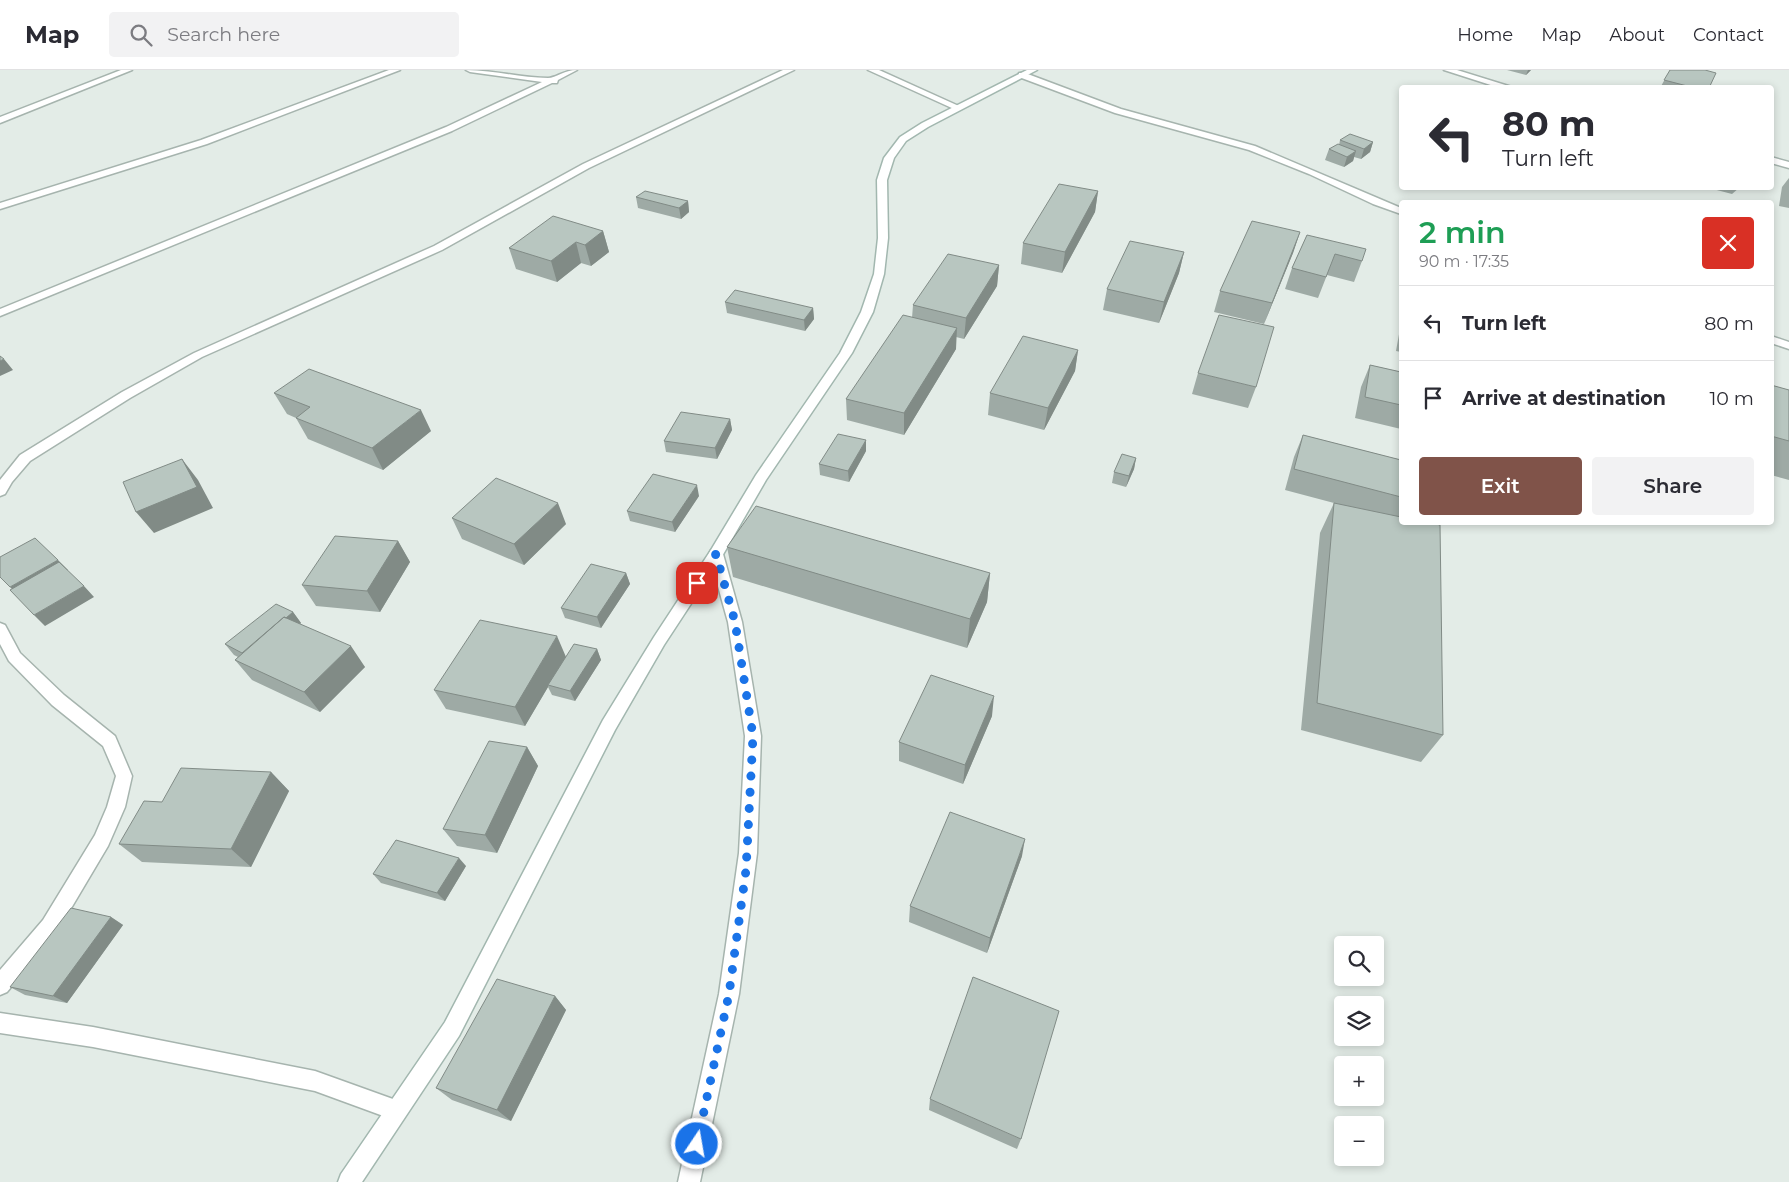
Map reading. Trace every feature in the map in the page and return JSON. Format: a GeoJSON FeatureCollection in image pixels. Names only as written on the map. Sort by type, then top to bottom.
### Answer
{"type":"FeatureCollection","features":[{"type":"Feature","properties":{"kind":"street"},"geometry":{"type":"LineString","coordinates":[[0,120],[128,70]]}},
{"type":"Feature","properties":{"kind":"street"},"geometry":{"type":"LineString","coordinates":[[0,206],[204,142],[396,70]]}},
{"type":"Feature","properties":{"kind":"street"},"geometry":{"type":"LineString","coordinates":[[470,70],[554,81]]}},
{"type":"Feature","properties":{"kind":"street"},"geometry":{"type":"LineString","coordinates":[[0,312],[422,140],[554,81],[573,70]]}},
{"type":"Feature","properties":{"kind":"street"},"geometry":{"type":"LineString","coordinates":[[0,490],[25,458],[126,395],[198,354],[438,248],[586,166],[790,70]]}},
{"type":"Feature","properties":{"kind":"street"},"geometry":{"type":"LineString","coordinates":[[872,70],[957,107]]}},
{"type":"Feature","properties":{"kind":"street"},"geometry":{"type":"LineString","coordinates":[[1448,70],[1500,85]]}},
{"type":"Feature","properties":{"kind":"street"},"geometry":{"type":"LineString","coordinates":[[349,1182],[452,1029],[610,725],[659,641],[716,554],[761,478],[846,354],[867,312],[879,274],[883,238],[882,180],[889,158],[903,139],[957,107],[1027,73],[1118,111],[1252,148],[1399,210]]}},
{"type":"Feature","properties":{"kind":"street"},"geometry":{"type":"LineString","coordinates":[[1774,161],[1789,165]]}},
{"type":"Feature","properties":{"kind":"street"},"geometry":{"type":"LineString","coordinates":[[1774,341],[1789,346]]}},
{"type":"Feature","properties":{"kind":"street"},"geometry":{"type":"LineString","coordinates":[[689,1182],[729,994],[748,853],[753,736],[735,622],[716,554]]}},
{"type":"Feature","properties":{"kind":"street"},"geometry":{"type":"LineString","coordinates":[[0,629],[14,657],[58,700],[108,742],[124,776],[116,807],[102,840],[50,926],[0,985]]}},
{"type":"Feature","properties":{"kind":"street"},"geometry":{"type":"LineString","coordinates":[[0,1022],[93,1037],[314,1081],[397,1110]]}},
{"type":"Feature","properties":{"kind":"building"},"geometry":{"type":"Polygon","coordinates":[[[1670,70],[1705,70],[1716,73],[1710,85],[1683,85],[1664,80],[1670,70]]]}},
{"type":"Feature","properties":{"kind":"building"},"geometry":{"type":"Polygon","coordinates":[[[1350,134],[1373,142],[1364,149],[1340,140],[1350,134]]]}},
{"type":"Feature","properties":{"kind":"building"},"geometry":{"type":"Polygon","coordinates":[[[1338,144],[1356,151],[1347,157],[1329,149],[1338,144]]]}},
{"type":"Feature","properties":{"kind":"building"},"geometry":{"type":"Polygon","coordinates":[[[1059,184],[1098,191],[1065,252],[1023,243],[1059,184]]]}},
{"type":"Feature","properties":{"kind":"building"},"geometry":{"type":"Polygon","coordinates":[[[645,191],[688,201],[679,208],[636,197],[645,191]]]}},
{"type":"Feature","properties":{"kind":"building"},"geometry":{"type":"Polygon","coordinates":[[[553,216],[603,231],[585,245],[576,242],[551,261],[509,248],[553,216]]]}},
{"type":"Feature","properties":{"kind":"building"},"geometry":{"type":"Polygon","coordinates":[[[1252,221],[1300,232],[1272,303],[1220,291],[1252,221]]]}},
{"type":"Feature","properties":{"kind":"building"},"geometry":{"type":"Polygon","coordinates":[[[1307,235],[1366,249],[1362,261],[1335,254],[1326,277],[1292,268],[1307,235]]]}},
{"type":"Feature","properties":{"kind":"building"},"geometry":{"type":"Polygon","coordinates":[[[1130,241],[1184,252],[1164,302],[1107,289],[1130,241]]]}},
{"type":"Feature","properties":{"kind":"building"},"geometry":{"type":"Polygon","coordinates":[[[948,254],[999,265],[966,318],[913,305],[948,254]]]}},
{"type":"Feature","properties":{"kind":"building"},"geometry":{"type":"Polygon","coordinates":[[[735,290],[813,308],[804,320],[725,302],[735,290]]]}},
{"type":"Feature","properties":{"kind":"building"},"geometry":{"type":"Polygon","coordinates":[[[903,315],[957,328],[904,413],[846,399],[903,315]]]}},
{"type":"Feature","properties":{"kind":"building"},"geometry":{"type":"Polygon","coordinates":[[[1219,315],[1274,327],[1256,387],[1198,373],[1219,315]]]}},
{"type":"Feature","properties":{"kind":"building"},"geometry":{"type":"Polygon","coordinates":[[[1023,336],[1078,350],[1048,408],[990,393],[1023,336]]]}},
{"type":"Feature","properties":{"kind":"building"},"geometry":{"type":"Polygon","coordinates":[[[1370,365],[1399,372],[1399,405],[1365,397],[1370,365]]]}},
{"type":"Feature","properties":{"kind":"building"},"geometry":{"type":"Polygon","coordinates":[[[309,369],[421,410],[372,448],[296,418],[310,407],[274,393],[309,369]]]}},
{"type":"Feature","properties":{"kind":"building"},"geometry":{"type":"Polygon","coordinates":[[[1774,386],[1789,390],[1789,441],[1774,437],[1774,386]]]}},
{"type":"Feature","properties":{"kind":"building"},"geometry":{"type":"Polygon","coordinates":[[[681,412],[730,419],[715,448],[664,441],[681,412]]]}},
{"type":"Feature","properties":{"kind":"building"},"geometry":{"type":"Polygon","coordinates":[[[838,434],[866,440],[848,471],[819,464],[838,434]]]}},
{"type":"Feature","properties":{"kind":"building"},"geometry":{"type":"Polygon","coordinates":[[[1303,435],[1399,459],[1399,496],[1294,469],[1303,435]]]}},
{"type":"Feature","properties":{"kind":"building"},"geometry":{"type":"Polygon","coordinates":[[[1122,454],[1136,458],[1129,476],[1114,472],[1122,454]]]}},
{"type":"Feature","properties":{"kind":"building"},"geometry":{"type":"Polygon","coordinates":[[[182,459],[197,487],[136,512],[123,482],[182,459]]]}},
{"type":"Feature","properties":{"kind":"building"},"geometry":{"type":"Polygon","coordinates":[[[653,474],[697,485],[672,522],[627,511],[653,474]]]}},
{"type":"Feature","properties":{"kind":"building"},"geometry":{"type":"Polygon","coordinates":[[[496,478],[558,503],[514,544],[452,518],[496,478]]]}},
{"type":"Feature","properties":{"kind":"building"},"geometry":{"type":"Polygon","coordinates":[[[1334,503],[1399,517],[1399,525],[1440,525],[1443,735],[1317,703],[1334,503]]]}},
{"type":"Feature","properties":{"kind":"building"},"geometry":{"type":"Polygon","coordinates":[[[756,506],[990,573],[970,619],[727,547],[756,506]]]}},
{"type":"Feature","properties":{"kind":"building"},"geometry":{"type":"Polygon","coordinates":[[[335,536],[398,541],[367,591],[302,585],[335,536]]]}},
{"type":"Feature","properties":{"kind":"building"},"geometry":{"type":"Polygon","coordinates":[[[35,538],[58,560],[10,587],[0,577],[0,557],[35,538]]]}},
{"type":"Feature","properties":{"kind":"building"},"geometry":{"type":"Polygon","coordinates":[[[59,562],[84,586],[34,615],[10,590],[59,562]]]}},
{"type":"Feature","properties":{"kind":"building"},"geometry":{"type":"Polygon","coordinates":[[[591,564],[626,573],[597,617],[561,608],[591,564]]]}},
{"type":"Feature","properties":{"kind":"building"},"geometry":{"type":"Polygon","coordinates":[[[276,604],[293,612],[286,618],[284,617],[242,653],[225,644],[276,604]]]}},
{"type":"Feature","properties":{"kind":"building"},"geometry":{"type":"Polygon","coordinates":[[[284,617],[351,646],[304,692],[235,660],[284,617]]]}},
{"type":"Feature","properties":{"kind":"building"},"geometry":{"type":"Polygon","coordinates":[[[480,620],[557,636],[515,707],[434,690],[480,620]]]}},
{"type":"Feature","properties":{"kind":"building"},"geometry":{"type":"Polygon","coordinates":[[[574,644],[597,649],[570,691],[548,685],[574,644]]]}},
{"type":"Feature","properties":{"kind":"building"},"geometry":{"type":"Polygon","coordinates":[[[931,675],[994,696],[965,765],[899,742],[931,675]]]}},
{"type":"Feature","properties":{"kind":"building"},"geometry":{"type":"Polygon","coordinates":[[[489,741],[527,747],[485,835],[443,829],[489,741]]]}},
{"type":"Feature","properties":{"kind":"building"},"geometry":{"type":"Polygon","coordinates":[[[181,768],[271,772],[231,849],[119,844],[144,801],[162,802],[181,768]]]}},
{"type":"Feature","properties":{"kind":"building"},"geometry":{"type":"Polygon","coordinates":[[[950,812],[1025,839],[990,938],[910,906],[950,812]]]}},
{"type":"Feature","properties":{"kind":"building"},"geometry":{"type":"Polygon","coordinates":[[[396,840],[459,858],[437,893],[373,874],[396,840]]]}},
{"type":"Feature","properties":{"kind":"building"},"geometry":{"type":"Polygon","coordinates":[[[71,908],[111,917],[53,996],[10,987],[71,908]]]}},
{"type":"Feature","properties":{"kind":"building"},"geometry":{"type":"Polygon","coordinates":[[[973,977],[1059,1011],[1021,1139],[930,1099],[973,977]]]}},
{"type":"Feature","properties":{"kind":"building"},"geometry":{"type":"Polygon","coordinates":[[[497,979],[555,996],[497,1110],[436,1088],[497,979]]]}},
{"type":"Feature","properties":{"kind":"route"},"geometry":{"type":"LineString","coordinates":[[697,583],[716,554],[735,622],[753,736],[748,853],[729,994],[697,1144]]}}]}
